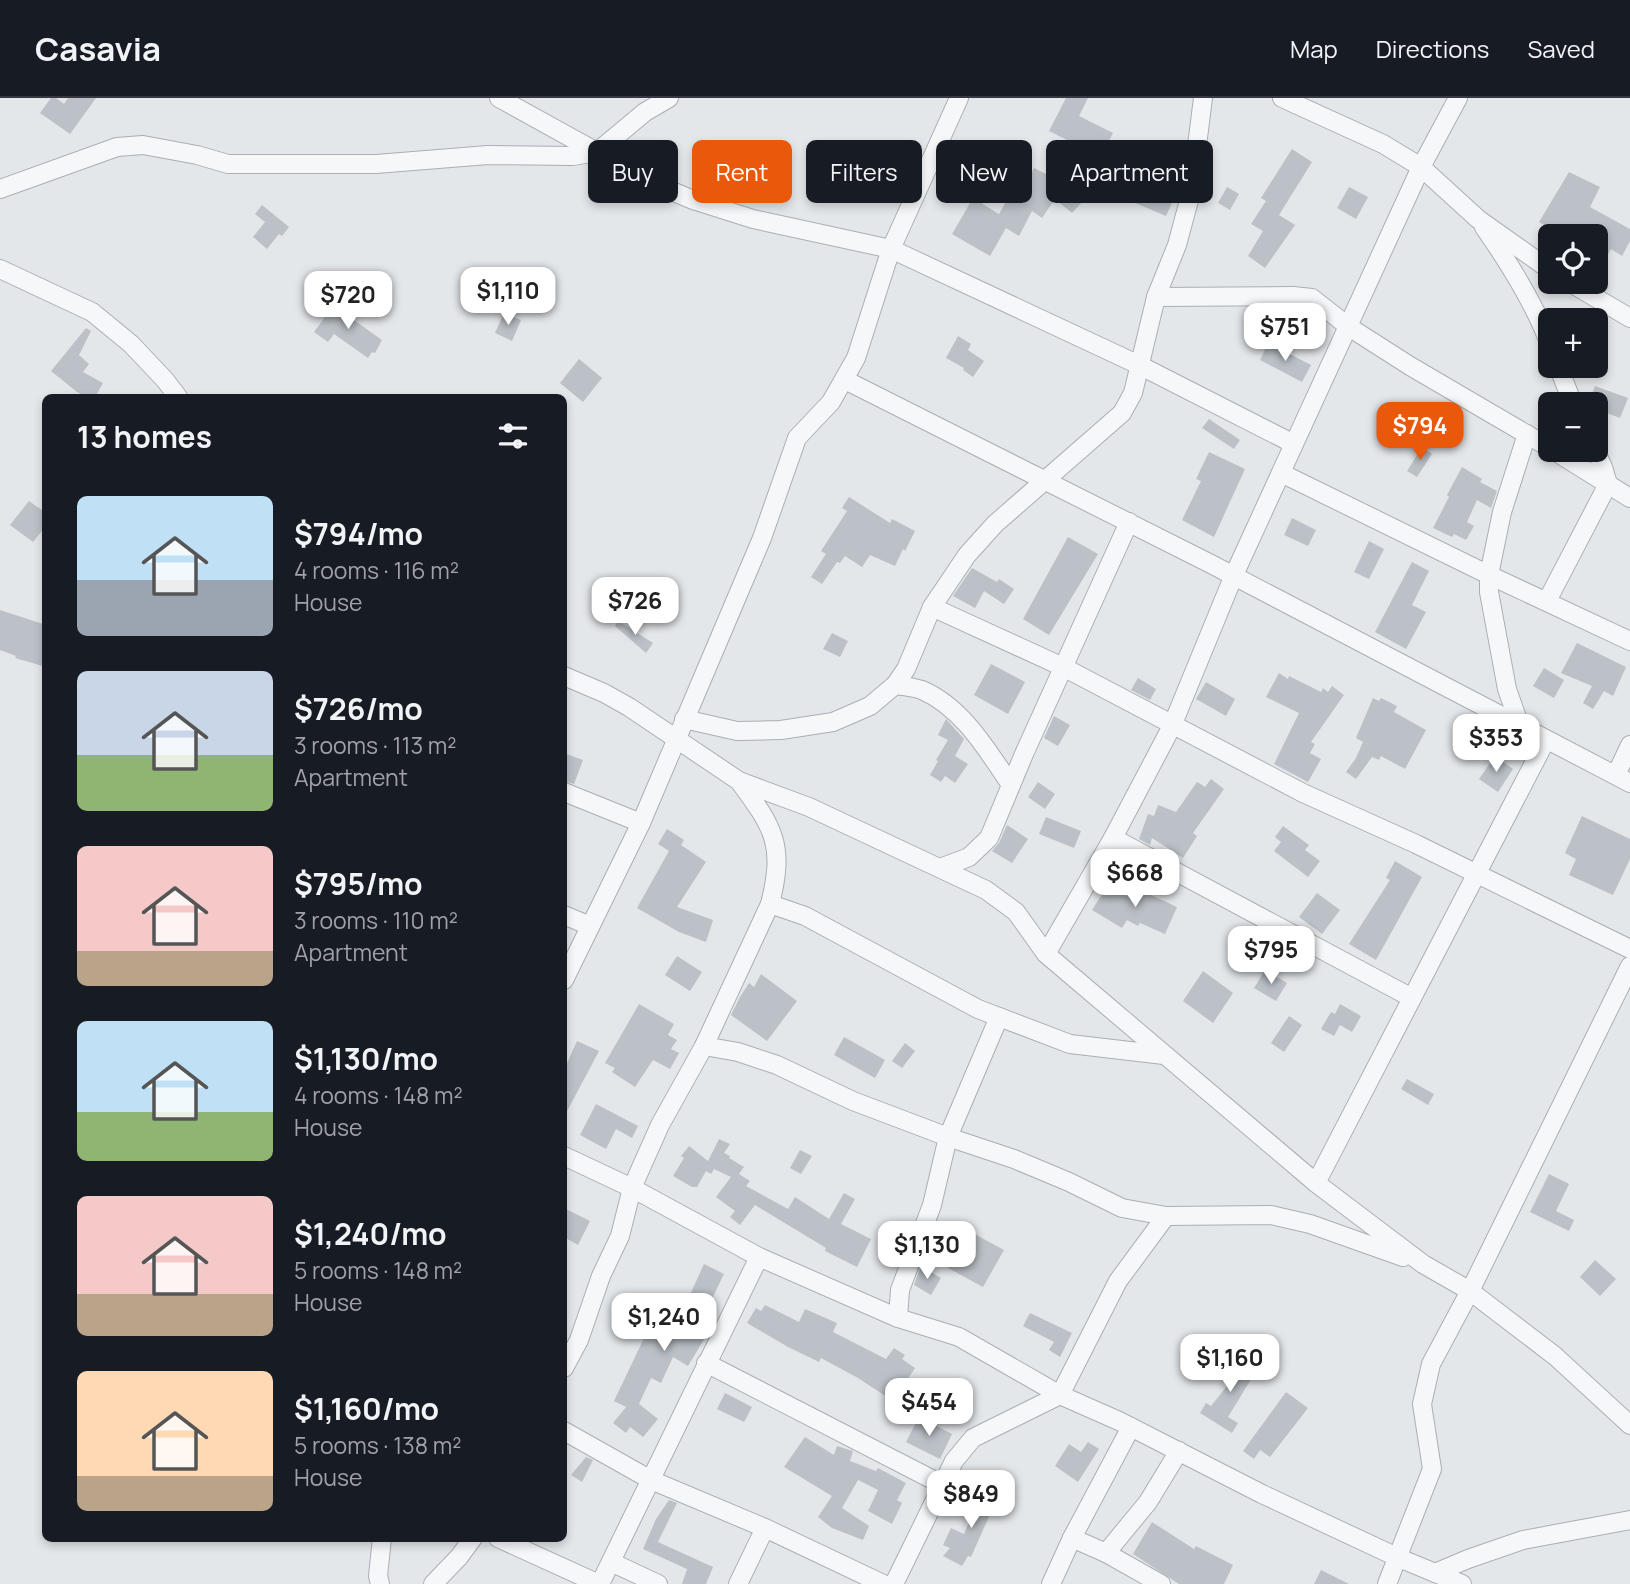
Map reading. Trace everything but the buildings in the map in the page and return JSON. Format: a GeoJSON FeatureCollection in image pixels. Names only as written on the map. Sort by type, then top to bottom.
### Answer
{"type":"FeatureCollection","features":[{"type":"Feature","properties":{"kind":"street"},"geometry":{"type":"LineString","coordinates":[[499,98],[588,147]]}},
{"type":"Feature","properties":{"kind":"street"},"geometry":{"type":"LineString","coordinates":[[611,140],[645,112],[669,98]]}},
{"type":"Feature","properties":{"kind":"street"},"geometry":{"type":"LineString","coordinates":[[567,974],[641,823],[762,538],[797,438],[831,402],[856,358],[891,249],[959,98]]}},
{"type":"Feature","properties":{"kind":"street"},"geometry":{"type":"LineString","coordinates":[[684,719],[737,731],[781,730],[833,722],[870,706],[895,685],[916,649],[932,607],[967,555],[995,524],[1122,413],[1133,393],[1156,297],[1177,245],[1191,193],[1203,98]]}},
{"type":"Feature","properties":{"kind":"street"},"geometry":{"type":"LineString","coordinates":[[1282,98],[1383,144],[1421,167],[1478,219],[1538,262]]}},
{"type":"Feature","properties":{"kind":"street"},"geometry":{"type":"LineString","coordinates":[[1046,954],[1113,838],[1172,726],[1234,575],[1421,167],[1458,98]]}},
{"type":"Feature","properties":{"kind":"street"},"geometry":{"type":"LineString","coordinates":[[0,188],[117,147],[143,145],[228,164],[376,164],[488,155],[573,156],[588,154]]}},
{"type":"Feature","properties":{"kind":"street"},"geometry":{"type":"LineString","coordinates":[[678,194],[753,219],[891,249],[1139,365],[1294,444]]}},
{"type":"Feature","properties":{"kind":"street"},"geometry":{"type":"LineString","coordinates":[[1478,219],[1538,318]]}},
{"type":"Feature","properties":{"kind":"street"},"geometry":{"type":"LineString","coordinates":[[0,269],[92,312],[131,344],[176,394]]}},
{"type":"Feature","properties":{"kind":"street"},"geometry":{"type":"LineString","coordinates":[[1589,294],[1630,318]]}},
{"type":"Feature","properties":{"kind":"street"},"geometry":{"type":"LineString","coordinates":[[1156,297],[1312,298],[1349,327],[1410,366],[1538,441]]}},
{"type":"Feature","properties":{"kind":"street"},"geometry":{"type":"LineString","coordinates":[[845,380],[1234,575],[1623,779],[1630,745]]}},
{"type":"Feature","properties":{"kind":"street"},"geometry":{"type":"LineString","coordinates":[[1520,726],[1507,689],[1489,592],[1489,575],[1502,512],[1527,434]]}},
{"type":"Feature","properties":{"kind":"street"},"geometry":{"type":"LineString","coordinates":[[1573,462],[1630,498]]}},
{"type":"Feature","properties":{"kind":"street"},"geometry":{"type":"LineString","coordinates":[[1547,601],[1608,484],[1600,462]]}},
{"type":"Feature","properties":{"kind":"street"},"geometry":{"type":"LineString","coordinates":[[1281,473],[1630,641]]}},
{"type":"Feature","properties":{"kind":"street"},"geometry":{"type":"LineString","coordinates":[[940,867],[969,857],[989,838],[1129,522]]}},
{"type":"Feature","properties":{"kind":"street"},"geometry":{"type":"LineString","coordinates":[[932,607],[1063,667],[1303,793],[1476,873],[1630,949]]}},
{"type":"Feature","properties":{"kind":"street"},"geometry":{"type":"LineString","coordinates":[[567,677],[604,693],[739,781],[809,807],[986,890],[1016,912],[1046,954],[1316,1183],[1423,1264],[1470,1291],[1555,1356],[1630,1425]]}},
{"type":"Feature","properties":{"kind":"street"},"geometry":{"type":"LineString","coordinates":[[895,685],[919,689],[951,709],[975,734],[1011,785]]}},
{"type":"Feature","properties":{"kind":"street"},"geometry":{"type":"LineString","coordinates":[[1316,1183],[1546,740]]}},
{"type":"Feature","properties":{"kind":"street"},"geometry":{"type":"LineString","coordinates":[[567,1362],[579,1340],[601,1276],[620,1236],[632,1188],[660,1125],[704,1046],[770,904],[776,880],[776,844],[766,817],[739,781]]}},
{"type":"Feature","properties":{"kind":"street"},"geometry":{"type":"LineString","coordinates":[[567,793],[641,823]]}},
{"type":"Feature","properties":{"kind":"street"},"geometry":{"type":"LineString","coordinates":[[1113,838],[1412,998]]}},
{"type":"Feature","properties":{"kind":"street"},"geometry":{"type":"LineString","coordinates":[[770,904],[805,916],[978,1009],[1070,1044],[1165,1055]]}},
{"type":"Feature","properties":{"kind":"street"},"geometry":{"type":"LineString","coordinates":[[567,916],[590,926]]}},
{"type":"Feature","properties":{"kind":"street"},"geometry":{"type":"LineString","coordinates":[[1387,1584],[1432,1469],[1422,1404],[1431,1364],[1470,1291],[1630,966]]}},
{"type":"Feature","properties":{"kind":"street"},"geometry":{"type":"LineString","coordinates":[[898,1318],[900,1290],[932,1205],[948,1137],[999,1017]]}},
{"type":"Feature","properties":{"kind":"street"},"geometry":{"type":"LineString","coordinates":[[704,1046],[738,1052],[777,1065],[853,1101],[1014,1159],[1069,1182],[1122,1209],[1166,1216],[1271,1215],[1310,1224],[1423,1264]]}},
{"type":"Feature","properties":{"kind":"street"},"geometry":{"type":"LineString","coordinates":[[567,1157],[632,1188],[759,1256],[898,1318],[959,1337],[1060,1395],[1131,1427],[1262,1494],[1399,1558],[1462,1584]]}},
{"type":"Feature","properties":{"kind":"street"},"geometry":{"type":"LineString","coordinates":[[894,1584],[954,1461],[973,1438],[1060,1395],[1118,1281],[1166,1216]]}},
{"type":"Feature","properties":{"kind":"street"},"geometry":{"type":"LineString","coordinates":[[507,1542],[599,1584],[759,1256]]}},
{"type":"Feature","properties":{"kind":"street"},"geometry":{"type":"LineString","coordinates":[[706,1363],[943,1485]]}},
{"type":"Feature","properties":{"kind":"street"},"geometry":{"type":"LineString","coordinates":[[1051,1584],[1072,1538],[1131,1427]]}},
{"type":"Feature","properties":{"kind":"street"},"geometry":{"type":"LineString","coordinates":[[567,1434],[651,1480],[765,1528],[883,1584]]}},
{"type":"Feature","properties":{"kind":"street"},"geometry":{"type":"LineString","coordinates":[[1106,1553],[1149,1502],[1179,1451]]}},
{"type":"Feature","properties":{"kind":"street"},"geometry":{"type":"LineString","coordinates":[[1435,1573],[1523,1540],[1630,1520]]}},
{"type":"Feature","properties":{"kind":"street"},"geometry":{"type":"LineString","coordinates":[[738,1584],[765,1528]]}},
{"type":"Feature","properties":{"kind":"street"},"geometry":{"type":"LineString","coordinates":[[1072,1538],[1106,1553],[1161,1584]]}},
{"type":"Feature","properties":{"kind":"street"},"geometry":{"type":"LineString","coordinates":[[380,1584],[378,1576],[382,1542]]}},
{"type":"Feature","properties":{"kind":"street"},"geometry":{"type":"LineString","coordinates":[[433,1584],[470,1542]]}},
{"type":"Feature","properties":{"kind":"street"},"geometry":{"type":"LineString","coordinates":[[611,1562],[658,1584]]}}]}
